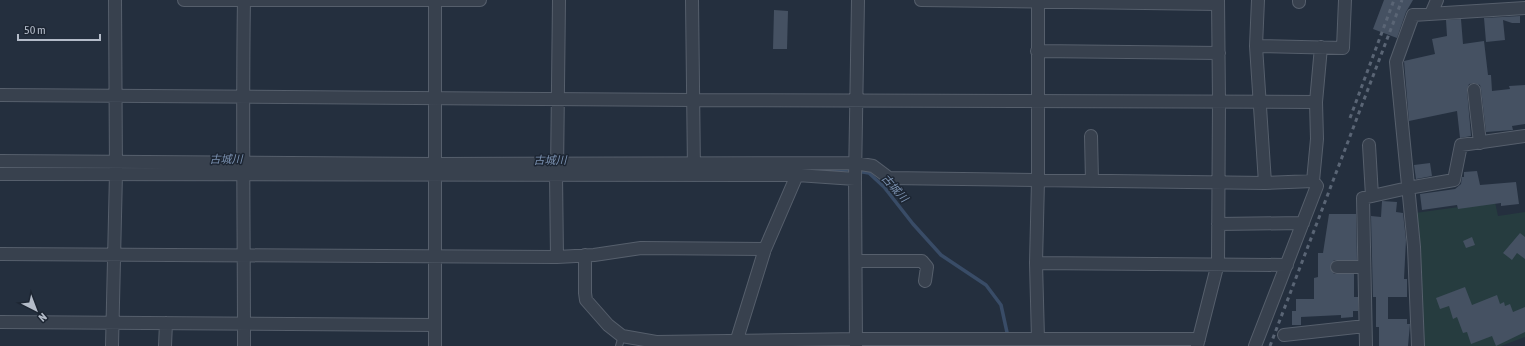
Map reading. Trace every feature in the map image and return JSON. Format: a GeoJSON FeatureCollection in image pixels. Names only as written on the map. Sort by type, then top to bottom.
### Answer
{"type":"FeatureCollection","features":[{"type":"Feature","properties":{"kind":"street"},"geometry":{"type":"LineString","coordinates":[[112,346],[116,173],[115,0]]}},
{"type":"Feature","properties":{"kind":"street"},"geometry":{"type":"LineString","coordinates":[[184,0],[480,0]]}},
{"type":"Feature","properties":{"kind":"street"},"geometry":{"type":"LineString","coordinates":[[244,0],[242,98],[245,174],[244,346]]}},
{"type":"Feature","properties":{"kind":"street"},"geometry":{"type":"LineString","coordinates":[[435,0],[435,346]]}},
{"type":"Feature","properties":{"kind":"street"},"geometry":{"type":"LineString","coordinates":[[557,257],[557,100],[559,0]]}},
{"type":"Feature","properties":{"kind":"street"},"geometry":{"type":"LineString","coordinates":[[692,0],[694,170]]}},
{"type":"Feature","properties":{"kind":"street"},"geometry":{"type":"LineString","coordinates":[[856,342],[855,164],[858,0]]}},
{"type":"Feature","properties":{"kind":"street"},"geometry":{"type":"LineString","coordinates":[[585,255],[586,300],[620,341],[756,344],[939,342],[1038,339],[1104,343],[1198,343],[1218,263],[1218,2],[921,0]]}},
{"type":"Feature","properties":{"kind":"street"},"geometry":{"type":"LineString","coordinates":[[1258,0],[1256,46],[1265,183]]}},
{"type":"Feature","properties":{"kind":"street"},"geometry":{"type":"LineString","coordinates":[[1256,46],[1343,48],[1345,0]]}},
{"type":"Feature","properties":{"kind":"street"},"geometry":{"type":"LineString","coordinates":[[1431,14],[1437,0]]}},
{"type":"Feature","properties":{"kind":"street"},"geometry":{"type":"LineString","coordinates":[[1038,1],[1038,181],[1036,263],[1038,339]]}},
{"type":"Feature","properties":{"kind":"street"},"geometry":{"type":"LineString","coordinates":[[1418,346],[1414,247],[1396,62],[1413,15],[1525,8]]}},
{"type":"Feature","properties":{"kind":"street"},"geometry":{"type":"LineString","coordinates":[[1255,346],[1317,186],[1313,181],[1317,139],[1316,102],[1321,47]]}},
{"type":"Feature","properties":{"kind":"street"},"geometry":{"type":"LineString","coordinates":[[1037,51],[1218,53]]}},
{"type":"Feature","properties":{"kind":"street"},"geometry":{"type":"LineString","coordinates":[[1474,90],[1480,142]]}},
{"type":"Feature","properties":{"kind":"street"},"geometry":{"type":"LineString","coordinates":[[0,95],[557,100],[1259,100],[1316,102]]}},
{"type":"Feature","properties":{"kind":"street"},"geometry":{"type":"LineString","coordinates":[[1091,136],[1092,181]]}},
{"type":"Feature","properties":{"kind":"street"},"geometry":{"type":"LineString","coordinates":[[1366,346],[1363,198],[1454,180],[1461,145],[1525,136]]}},
{"type":"Feature","properties":{"kind":"street"},"geometry":{"type":"LineString","coordinates":[[1369,145],[1372,196]]}},
{"type":"Feature","properties":{"kind":"street"},"geometry":{"type":"LineString","coordinates":[[0,161],[244,162],[435,169],[557,171],[694,170],[855,164],[873,166],[889,178],[1038,181],[1218,181],[1265,183],[1313,181]]}},
{"type":"Feature","properties":{"kind":"street"},"geometry":{"type":"LineString","coordinates":[[0,174],[245,174],[435,169]]}},
{"type":"Feature","properties":{"kind":"street"},"geometry":{"type":"LineString","coordinates":[[694,170],[855,178]]}},
{"type":"Feature","properties":{"kind":"street"},"geometry":{"type":"LineString","coordinates":[[739,344],[738,336],[765,249],[796,175]]}},
{"type":"Feature","properties":{"kind":"street"},"geometry":{"type":"LineString","coordinates":[[1218,224],[1303,223]]}},
{"type":"Feature","properties":{"kind":"street"},"geometry":{"type":"LineString","coordinates":[[0,254],[435,255],[557,257],[641,248],[765,249]]}},
{"type":"Feature","properties":{"kind":"street"},"geometry":{"type":"LineString","coordinates":[[856,261],[922,261],[926,267],[925,282]]}},
{"type":"Feature","properties":{"kind":"street"},"geometry":{"type":"LineString","coordinates":[[1036,263],[1218,263],[1287,265]]}},
{"type":"Feature","properties":{"kind":"street"},"geometry":{"type":"LineString","coordinates":[[1337,267],[1364,267]]}},
{"type":"Feature","properties":{"kind":"street"},"geometry":{"type":"LineString","coordinates":[[0,322],[435,325]]}},
{"type":"Feature","properties":{"kind":"street"},"geometry":{"type":"LineString","coordinates":[[165,346],[166,323]]}},
{"type":"Feature","properties":{"kind":"street"},"geometry":{"type":"LineString","coordinates":[[1284,335],[1366,326]]}},
{"type":"Feature","properties":{"kind":"green space"},"geometry":{"type":"Polygon","coordinates":[[[1495,202],[1498,216],[1525,212],[1525,337],[1501,346],[1423,346],[1415,213],[1495,202]]]}},
{"type":"Feature","properties":{"kind":"building"},"geometry":{"type":"Polygon","coordinates":[[[1384,0],[1413,0],[1406,12],[1397,38],[1373,29],[1384,0]]]}},
{"type":"Feature","properties":{"kind":"building"},"geometry":{"type":"Polygon","coordinates":[[[774,10],[788,11],[787,49],[773,49],[774,10]]]}},
{"type":"Feature","properties":{"kind":"building"},"geometry":{"type":"Polygon","coordinates":[[[1520,16],[1520,23],[1512,23],[1503,20],[1505,40],[1486,42],[1484,18],[1520,16]]]}},
{"type":"Feature","properties":{"kind":"building"},"geometry":{"type":"Polygon","coordinates":[[[1461,19],[1463,44],[1484,41],[1488,75],[1491,75],[1492,91],[1510,89],[1509,86],[1525,85],[1525,124],[1512,126],[1513,130],[1486,132],[1481,89],[1480,85],[1474,83],[1469,84],[1467,90],[1471,136],[1460,138],[1457,111],[1409,121],[1404,61],[1435,54],[1432,39],[1447,36],[1446,20],[1461,19]]]}},
{"type":"Feature","properties":{"kind":"building"},"geometry":{"type":"Polygon","coordinates":[[[1430,163],[1432,176],[1416,179],[1414,165],[1430,163]]]}},
{"type":"Feature","properties":{"kind":"building"},"geometry":{"type":"Polygon","coordinates":[[[1477,171],[1480,185],[1516,182],[1519,204],[1501,206],[1501,203],[1458,209],[1457,205],[1422,210],[1420,194],[1455,189],[1461,184],[1462,177],[1464,177],[1464,172],[1477,171]]]}},
{"type":"Feature","properties":{"kind":"building"},"geometry":{"type":"Polygon","coordinates":[[[1382,201],[1397,202],[1396,212],[1403,213],[1406,240],[1404,279],[1407,279],[1407,297],[1388,297],[1388,319],[1407,319],[1407,324],[1410,324],[1408,346],[1379,346],[1379,327],[1376,327],[1376,297],[1373,297],[1371,216],[1381,217],[1382,201]]]}},
{"type":"Feature","properties":{"kind":"building"},"geometry":{"type":"Polygon","coordinates":[[[1329,214],[1356,214],[1357,260],[1334,260],[1330,267],[1334,274],[1354,274],[1354,297],[1358,297],[1358,311],[1353,311],[1353,317],[1341,318],[1341,315],[1301,317],[1301,325],[1292,325],[1292,311],[1296,311],[1296,299],[1314,299],[1314,278],[1318,277],[1318,253],[1323,253],[1329,214]]]}},
{"type":"Feature","properties":{"kind":"building"},"geometry":{"type":"Polygon","coordinates":[[[1520,233],[1525,237],[1525,259],[1517,253],[1512,260],[1503,253],[1520,233]]]}},
{"type":"Feature","properties":{"kind":"building"},"geometry":{"type":"Polygon","coordinates":[[[1472,237],[1475,245],[1466,248],[1463,241],[1472,237]]]}},
{"type":"Feature","properties":{"kind":"building"},"geometry":{"type":"Polygon","coordinates":[[[1465,287],[1472,305],[1497,295],[1500,304],[1504,302],[1505,306],[1510,304],[1513,312],[1525,307],[1525,332],[1496,346],[1492,336],[1471,344],[1467,332],[1463,333],[1457,317],[1453,319],[1449,306],[1440,309],[1436,298],[1465,287]]]}},
{"type":"Feature","properties":{"kind":"waterway","name":"古城川"},"geometry":{"type":"LineString","coordinates":[[0,167],[65,167]]}},
{"type":"Feature","properties":{"kind":"waterway","name":"古城川"},"geometry":{"type":"LineString","coordinates":[[813,170],[850,170],[869,173],[884,187],[913,224],[941,255],[986,285],[1001,305],[1010,346]]}},
{"type":"Feature","properties":{"kind":"railway"},"geometry":{"type":"LineString","coordinates":[[1350,118],[1394,0]]}},
{"type":"Feature","properties":{"kind":"railway"},"geometry":{"type":"LineString","coordinates":[[1270,346],[1402,0]]}}]}
